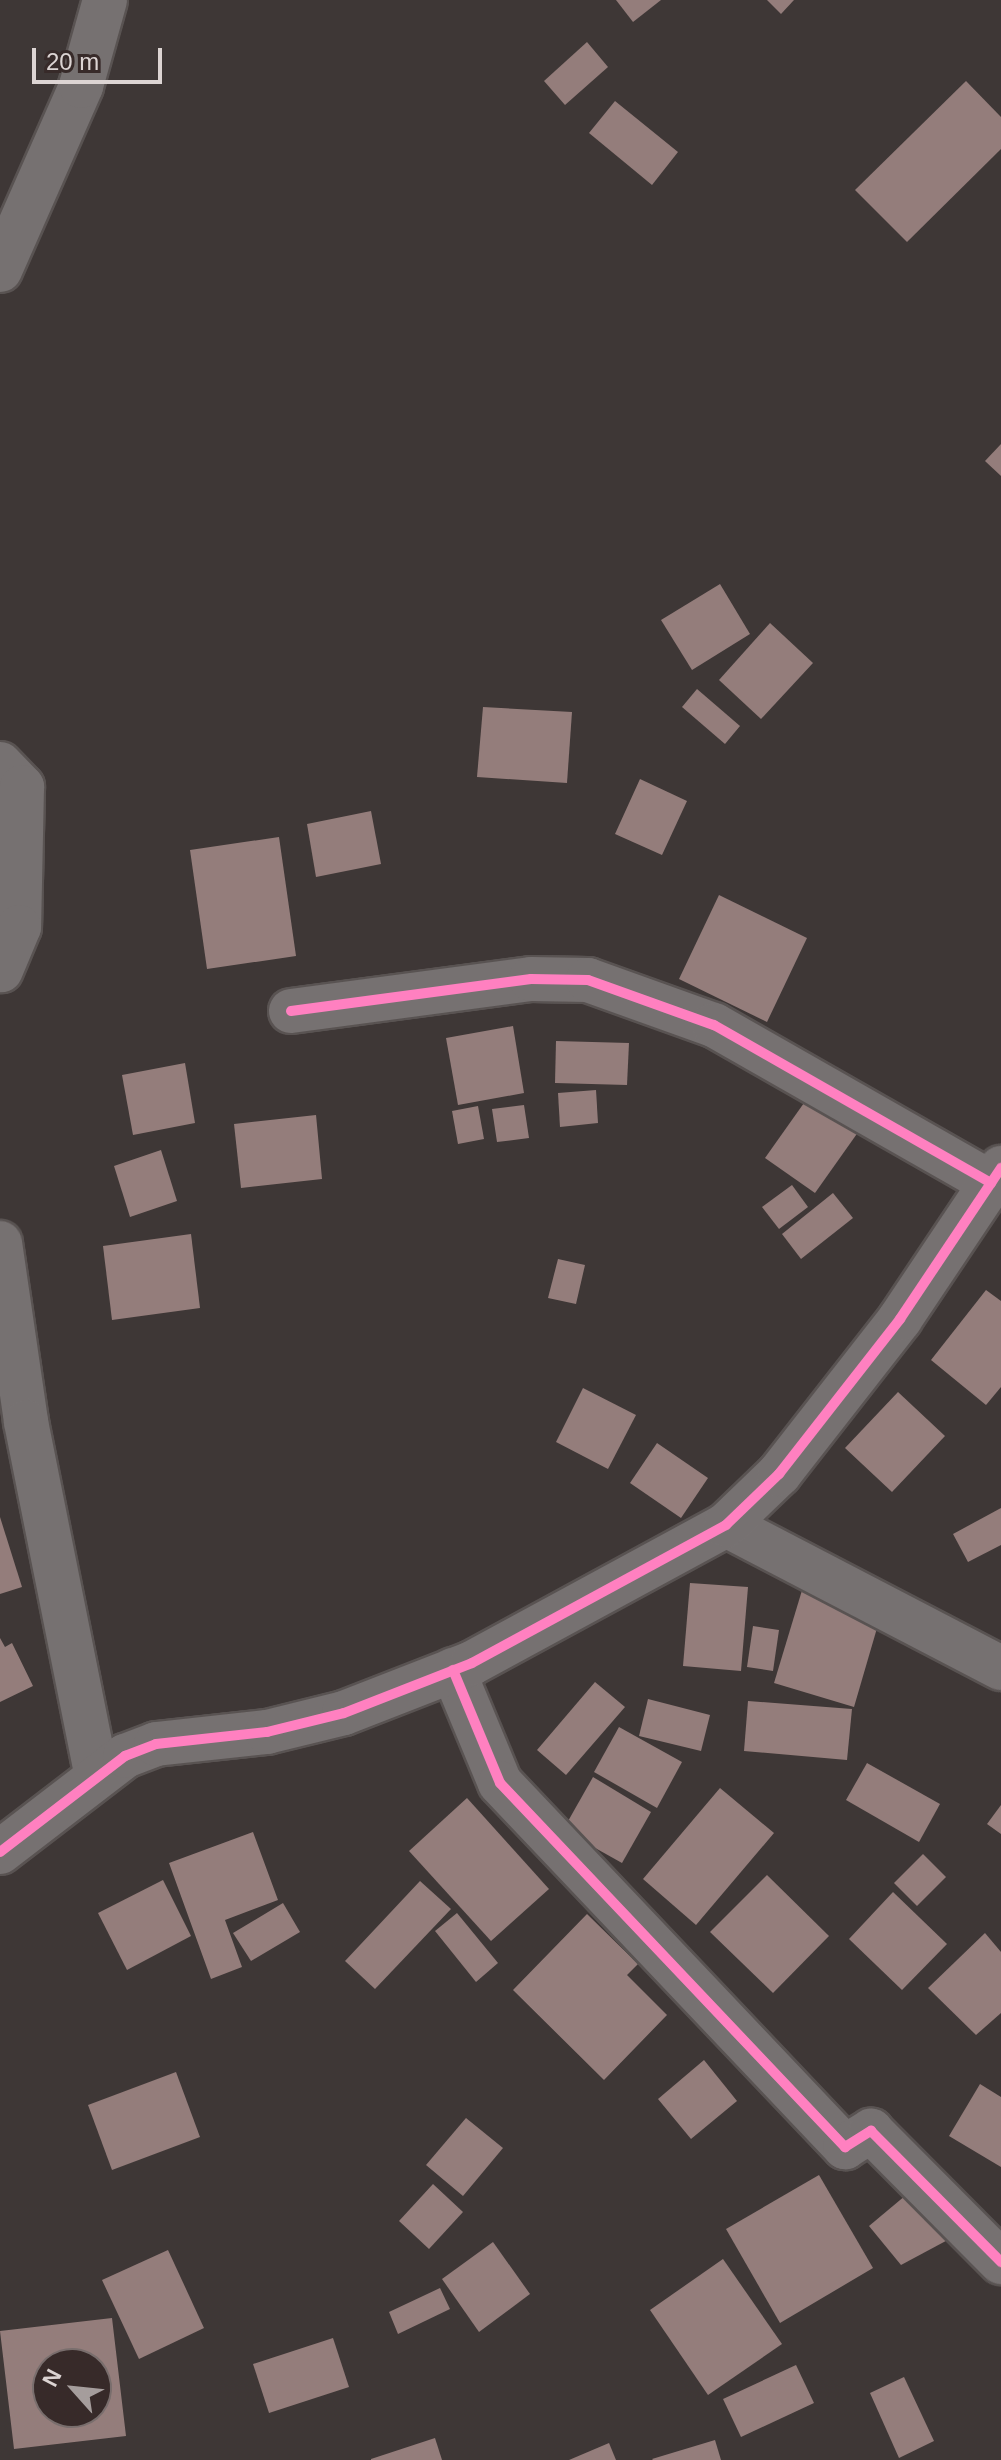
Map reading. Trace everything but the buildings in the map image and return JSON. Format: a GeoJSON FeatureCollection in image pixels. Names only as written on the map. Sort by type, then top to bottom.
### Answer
{"type":"FeatureCollection","features":[{"type":"Feature","properties":{"kind":"street"},"geometry":{"type":"LineString","coordinates":[[0,270],[81,86],[105,0]]}},
{"type":"Feature","properties":{"kind":"street"},"geometry":{"type":"LineString","coordinates":[[0,764],[22,787],[19,927],[1,970]]}},
{"type":"Feature","properties":{"kind":"street"},"geometry":{"type":"LineString","coordinates":[[0,1852],[96,1772],[156,1744],[308,1725],[453,1670],[726,1525],[779,1474],[900,1319],[996,1176],[714,1025],[588,980],[531,979],[291,1011]]}},
{"type":"Feature","properties":{"kind":"street"},"geometry":{"type":"LineString","coordinates":[[0,1243],[26,1422],[96,1772]]}},
{"type":"Feature","properties":{"kind":"street"},"geometry":{"type":"LineString","coordinates":[[726,1525],[1001,1668]]}},
{"type":"Feature","properties":{"kind":"street"},"geometry":{"type":"LineString","coordinates":[[453,1670],[500,1783],[845,2147],[871,2131],[1001,2262]]}},
{"type":"Feature","properties":{"kind":"cycle path"},"geometry":{"type":"LineString","coordinates":[[291,1011],[531,979],[588,980],[714,1025],[991,1183]]}},
{"type":"Feature","properties":{"kind":"cycle path"},"geometry":{"type":"LineString","coordinates":[[0,1852],[125,1756],[156,1744],[267,1732],[344,1713],[472,1663],[726,1525],[779,1474],[900,1319],[1001,1168]]}},
{"type":"Feature","properties":{"kind":"cycle path"},"geometry":{"type":"LineString","coordinates":[[453,1670],[500,1783],[845,2147],[871,2131],[1001,2262]]}}]}
